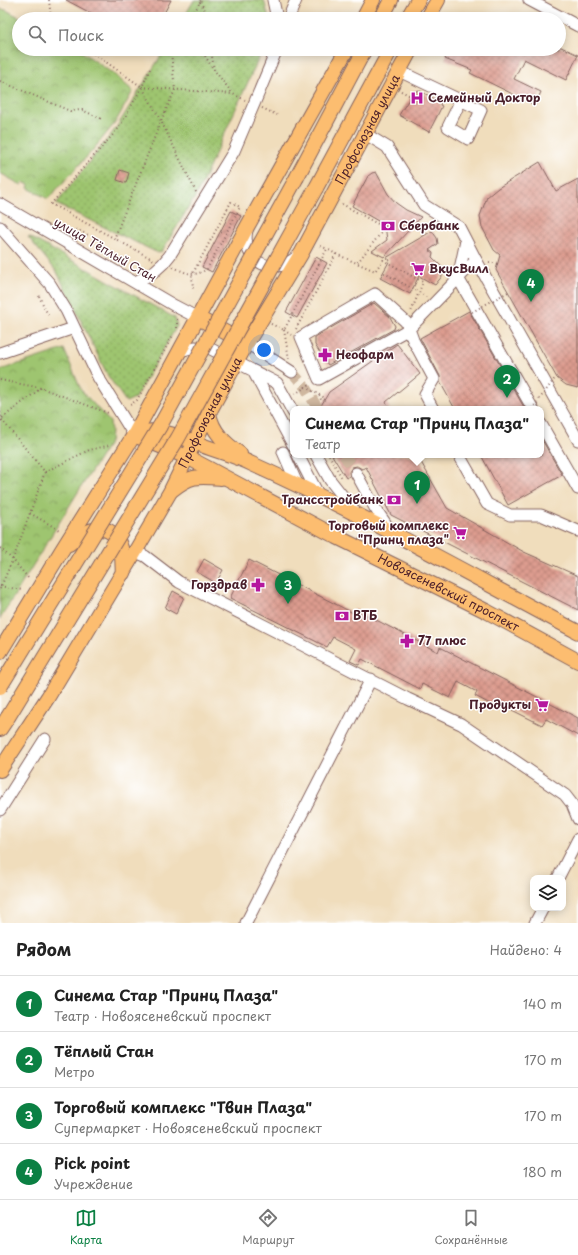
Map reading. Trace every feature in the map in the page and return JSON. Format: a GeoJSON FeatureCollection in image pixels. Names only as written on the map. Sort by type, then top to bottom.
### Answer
{"type":"FeatureCollection","features":[{"type":"Feature","properties":{"kind":"main road"},"geometry":{"type":"LineString","coordinates":[[367,12],[373,0]]}},
{"type":"Feature","properties":{"kind":"main road"},"geometry":{"type":"LineString","coordinates":[[385,12],[391,0]]}},
{"type":"Feature","properties":{"kind":"main road"},"geometry":{"type":"LineString","coordinates":[[411,12],[418,0]]}},
{"type":"Feature","properties":{"kind":"main road"},"geometry":{"type":"LineString","coordinates":[[431,12],[438,0]]}},
{"type":"Feature","properties":{"kind":"main road"},"geometry":{"type":"LineString","coordinates":[[0,652],[134,435],[247,227],[343,56]]}},
{"type":"Feature","properties":{"kind":"main road"},"geometry":{"type":"LineString","coordinates":[[0,687],[160,426],[297,178],[361,56]]}},
{"type":"Feature","properties":{"kind":"main road","name":"Профсоюзная улица"},"geometry":{"type":"LineString","coordinates":[[0,729],[178,438],[387,56]]}},
{"type":"Feature","properties":{"kind":"main road","name":"Профсоюзная улица"},"geometry":{"type":"LineString","coordinates":[[0,770],[48,697],[170,492],[237,362],[251,346],[364,133],[407,56]]}},
{"type":"Feature","properties":{"kind":"main road"},"geometry":{"type":"LineString","coordinates":[[198,318],[251,346]]}},
{"type":"Feature","properties":{"kind":"main road"},"geometry":{"type":"LineString","coordinates":[[210,413],[212,423],[222,440],[251,463]]}},
{"type":"Feature","properties":{"kind":"main road"},"geometry":{"type":"LineString","coordinates":[[134,435],[149,431],[166,433],[251,463],[358,515],[578,632]]}},
{"type":"Feature","properties":{"kind":"main road","name":"Новоясеневский проспект"},"geometry":{"type":"LineString","coordinates":[[134,435],[187,457],[336,538],[488,612],[578,660]]}},
{"type":"Feature","properties":{"kind":"main road"},"geometry":{"type":"LineString","coordinates":[[170,492],[189,478],[227,478]]}},
{"type":"Feature","properties":{"kind":"main road"},"geometry":{"type":"LineString","coordinates":[[62,550],[78,536],[91,530],[103,529],[115,535],[121,548],[123,573]]}},
{"type":"Feature","properties":{"kind":"street"},"geometry":{"type":"LineString","coordinates":[[273,0],[276,12]]}},
{"type":"Feature","properties":{"kind":"street"},"geometry":{"type":"LineString","coordinates":[[291,12],[296,0]]}},
{"type":"Feature","properties":{"kind":"street"},"geometry":{"type":"LineString","coordinates":[[529,0],[552,12]]}},
{"type":"Feature","properties":{"kind":"street"},"geometry":{"type":"LineString","coordinates":[[566,20],[578,26]]}},
{"type":"Feature","properties":{"kind":"street"},"geometry":{"type":"LineString","coordinates":[[135,282],[152,274],[164,264],[234,151],[274,56]]}},
{"type":"Feature","properties":{"kind":"street"},"geometry":{"type":"LineString","coordinates":[[399,71],[461,100]]}},
{"type":"Feature","properties":{"kind":"street"},"geometry":{"type":"LineString","coordinates":[[364,133],[387,147],[424,205],[459,227],[476,260],[578,440]]}},
{"type":"Feature","properties":{"kind":"street","name":"улица Тёплый Стан"},"geometry":{"type":"LineString","coordinates":[[0,204],[198,318]]}},
{"type":"Feature","properties":{"kind":"street"},"geometry":{"type":"LineString","coordinates":[[0,227],[50,284],[66,310],[98,377],[134,435]]}},
{"type":"Feature","properties":{"kind":"street"},"geometry":{"type":"LineString","coordinates":[[247,227],[246,244],[250,253],[256,260],[266,265],[276,266],[285,264],[301,254]]}},
{"type":"Feature","properties":{"kind":"street"},"geometry":{"type":"LineString","coordinates":[[466,241],[458,278],[530,406]]}},
{"type":"Feature","properties":{"kind":"street"},"geometry":{"type":"LineString","coordinates":[[431,406],[425,394],[434,379],[413,340],[408,325],[375,294],[301,337],[319,378],[408,325],[476,260]]}},
{"type":"Feature","properties":{"kind":"street"},"geometry":{"type":"LineString","coordinates":[[0,353],[74,328]]}},
{"type":"Feature","properties":{"kind":"street"},"geometry":{"type":"LineString","coordinates":[[251,346],[292,372]]}},
{"type":"Feature","properties":{"kind":"street"},"geometry":{"type":"LineString","coordinates":[[180,351],[195,347],[209,348],[237,362],[277,383],[290,407]]}},
{"type":"Feature","properties":{"kind":"street"},"geometry":{"type":"LineString","coordinates":[[253,371],[290,439]]}},
{"type":"Feature","properties":{"kind":"street"},"geometry":{"type":"LineString","coordinates":[[544,429],[578,489]]}},
{"type":"Feature","properties":{"kind":"street"},"geometry":{"type":"LineString","coordinates":[[282,452],[298,486]]}},
{"type":"Feature","properties":{"kind":"street"},"geometry":{"type":"LineString","coordinates":[[300,458],[319,496]]}},
{"type":"Feature","properties":{"kind":"street"},"geometry":{"type":"LineString","coordinates":[[318,458],[330,480],[358,515]]}},
{"type":"Feature","properties":{"kind":"street"},"geometry":{"type":"LineString","coordinates":[[461,458],[487,504],[510,515],[541,515],[578,531]]}},
{"type":"Feature","properties":{"kind":"street"},"geometry":{"type":"LineString","coordinates":[[356,473],[375,508],[393,534]]}},
{"type":"Feature","properties":{"kind":"street"},"geometry":{"type":"LineString","coordinates":[[135,552],[145,556],[179,582],[461,724],[565,795],[572,804],[578,819]]}},
{"type":"Feature","properties":{"kind":"street"},"geometry":{"type":"LineString","coordinates":[[246,923],[371,679]]}},
{"type":"Feature","properties":{"kind":"street"},"geometry":{"type":"LineString","coordinates":[[0,810],[46,739]]}},
{"type":"Feature","properties":{"kind":"street"},"geometry":{"type":"LineString","coordinates":[[560,875],[578,839]]}},
{"type":"Feature","properties":{"kind":"street"},"geometry":{"type":"LineString","coordinates":[[535,923],[541,911]]}},
{"type":"Feature","properties":{"kind":"path"},"geometry":{"type":"LineString","coordinates":[[49,0],[50,12]]}},
{"type":"Feature","properties":{"kind":"path"},"geometry":{"type":"LineString","coordinates":[[194,12],[200,1]]}},
{"type":"Feature","properties":{"kind":"path"},"geometry":{"type":"LineString","coordinates":[[200,1],[205,12]]}},
{"type":"Feature","properties":{"kind":"path"},"geometry":{"type":"LineString","coordinates":[[97,56],[142,87],[161,121],[197,195]]}},
{"type":"Feature","properties":{"kind":"path"},"geometry":{"type":"LineString","coordinates":[[113,239],[175,90],[171,56]]}},
{"type":"Feature","properties":{"kind":"path"},"geometry":{"type":"LineString","coordinates":[[205,56],[214,70],[233,94]]}},
{"type":"Feature","properties":{"kind":"path"},"geometry":{"type":"LineString","coordinates":[[212,56],[214,70]]}},
{"type":"Feature","properties":{"kind":"path"},"geometry":{"type":"LineString","coordinates":[[150,69],[142,87],[119,128],[50,204],[156,261]]}},
{"type":"Feature","properties":{"kind":"path"},"geometry":{"type":"LineString","coordinates":[[0,81],[70,111],[82,110],[102,119]]}},
{"type":"Feature","properties":{"kind":"path"},"geometry":{"type":"LineString","coordinates":[[142,87],[233,94],[245,100]]}},
{"type":"Feature","properties":{"kind":"path"},"geometry":{"type":"LineString","coordinates":[[398,89],[411,96]]}},
{"type":"Feature","properties":{"kind":"path"},"geometry":{"type":"LineString","coordinates":[[261,107],[277,114]]}},
{"type":"Feature","properties":{"kind":"path"},"geometry":{"type":"LineString","coordinates":[[170,265],[192,275],[200,274],[207,269],[240,207],[231,202],[192,275],[193,289]]}},
{"type":"Feature","properties":{"kind":"path"},"geometry":{"type":"LineString","coordinates":[[342,204],[386,228],[357,263]]}},
{"type":"Feature","properties":{"kind":"path"},"geometry":{"type":"LineString","coordinates":[[76,229],[90,236]]}},
{"type":"Feature","properties":{"kind":"path"},"geometry":{"type":"LineString","coordinates":[[321,246],[375,271],[383,260],[411,273],[423,282],[408,325]]}},
{"type":"Feature","properties":{"kind":"path"},"geometry":{"type":"LineString","coordinates":[[292,372],[284,330],[327,249]]}},
{"type":"Feature","properties":{"kind":"path"},"geometry":{"type":"LineString","coordinates":[[292,335],[336,254]]}},
{"type":"Feature","properties":{"kind":"path"},"geometry":{"type":"LineString","coordinates":[[384,273],[419,292]]}},
{"type":"Feature","properties":{"kind":"path"},"geometry":{"type":"LineString","coordinates":[[472,312],[508,292]]}},
{"type":"Feature","properties":{"kind":"path"},"geometry":{"type":"LineString","coordinates":[[39,296],[48,315]]}},
{"type":"Feature","properties":{"kind":"path"},"geometry":{"type":"LineString","coordinates":[[130,405],[137,400],[178,327],[177,318]]}},
{"type":"Feature","properties":{"kind":"path"},"geometry":{"type":"LineString","coordinates":[[270,324],[284,330]]}},
{"type":"Feature","properties":{"kind":"path"},"geometry":{"type":"LineString","coordinates":[[534,406],[556,377]]}},
{"type":"Feature","properties":{"kind":"path"},"geometry":{"type":"LineString","coordinates":[[294,394],[319,378]]}},
{"type":"Feature","properties":{"kind":"path"},"geometry":{"type":"LineString","coordinates":[[0,380],[41,388],[109,414]]}},
{"type":"Feature","properties":{"kind":"path"},"geometry":{"type":"LineString","coordinates":[[1,421],[41,388]]}},
{"type":"Feature","properties":{"kind":"path"},"geometry":{"type":"LineString","coordinates":[[305,388],[326,398]]}},
{"type":"Feature","properties":{"kind":"path"},"geometry":{"type":"LineString","coordinates":[[318,394],[322,402]]}},
{"type":"Feature","properties":{"kind":"path"},"geometry":{"type":"LineString","coordinates":[[0,412],[1,421],[45,472]]}},
{"type":"Feature","properties":{"kind":"path"},"geometry":{"type":"LineString","coordinates":[[22,590],[1,587],[13,560],[45,472],[89,450],[111,446]]}},
{"type":"Feature","properties":{"kind":"path"},"geometry":{"type":"LineString","coordinates":[[30,513],[59,530]]}},
{"type":"Feature","properties":{"kind":"path"},"geometry":{"type":"LineString","coordinates":[[0,548],[13,560],[28,579]]}},
{"type":"Feature","properties":{"kind":"green space"},"geometry":{"type":"Polygon","coordinates":[[[194,0],[264,0],[267,12],[187,12],[194,0]]]}},
{"type":"Feature","properties":{"kind":"green space"},"geometry":{"type":"Polygon","coordinates":[[[0,9],[12,13],[12,56],[88,56],[115,75],[133,91],[115,123],[92,151],[48,199],[28,188],[29,185],[23,182],[21,185],[0,173],[0,9]]]}},
{"type":"Feature","properties":{"kind":"green space"},"geometry":{"type":"Polygon","coordinates":[[[161,56],[260,56],[198,192],[162,251],[158,253],[56,204],[116,128],[161,56]]]}},
{"type":"Feature","properties":{"kind":"green space"},"geometry":{"type":"Polygon","coordinates":[[[28,237],[175,318],[177,326],[135,398],[126,402],[108,376],[57,272],[28,237]]]}},
{"type":"Feature","properties":{"kind":"green space"},"geometry":{"type":"Polygon","coordinates":[[[64,349],[81,390],[110,422],[110,442],[0,619],[0,370],[64,349]]]}},
{"type":"Feature","properties":{"kind":"building"},"geometry":{"type":"Polygon","coordinates":[[[66,0],[171,0],[165,12],[89,12],[66,0]]]}},
{"type":"Feature","properties":{"kind":"building"},"geometry":{"type":"Polygon","coordinates":[[[566,49],[578,55],[566,80],[524,59],[514,79],[541,92],[535,105],[470,73],[472,70],[445,59],[446,56],[566,56],[566,49]]]}},
{"type":"Feature","properties":{"kind":"building"},"geometry":{"type":"Polygon","coordinates":[[[418,90],[441,102],[440,105],[442,106],[429,132],[399,115],[414,91],[416,92],[418,90]]]}},
{"type":"Feature","properties":{"kind":"building"},"geometry":{"type":"Polygon","coordinates":[[[540,162],[556,191],[578,179],[578,388],[566,385],[557,378],[496,270],[500,255],[494,250],[482,227],[480,216],[487,197],[498,188],[540,162]]]}},
{"type":"Feature","properties":{"kind":"building"},"geometry":{"type":"Polygon","coordinates":[[[120,170],[129,173],[126,183],[117,180],[120,170]]]}},
{"type":"Feature","properties":{"kind":"building"},"geometry":{"type":"Polygon","coordinates":[[[376,172],[388,194],[396,203],[406,210],[421,217],[384,257],[372,251],[387,240],[385,225],[352,206],[368,176],[376,172]]]}},
{"type":"Feature","properties":{"kind":"building"},"geometry":{"type":"Polygon","coordinates":[[[231,211],[241,216],[212,272],[202,267],[231,211]]]}},
{"type":"Feature","properties":{"kind":"building"},"geometry":{"type":"Polygon","coordinates":[[[432,231],[437,238],[438,244],[429,250],[433,253],[432,257],[441,266],[443,275],[435,285],[419,276],[410,294],[380,278],[390,260],[386,258],[432,231]]]}},
{"type":"Feature","properties":{"kind":"building"},"geometry":{"type":"Polygon","coordinates":[[[316,257],[327,263],[297,318],[286,312],[316,257]]]}},
{"type":"Feature","properties":{"kind":"building"},"geometry":{"type":"Polygon","coordinates":[[[374,303],[390,317],[395,326],[394,329],[328,365],[315,345],[315,337],[374,303]]]}},
{"type":"Feature","properties":{"kind":"building"},"geometry":{"type":"Polygon","coordinates":[[[469,311],[523,406],[453,406],[440,382],[440,376],[420,338],[469,311]]]}},
{"type":"Feature","properties":{"kind":"building"},"geometry":{"type":"Polygon","coordinates":[[[397,344],[420,374],[386,402],[388,406],[321,406],[329,392],[397,344]]]}},
{"type":"Feature","properties":{"kind":"building"},"geometry":{"type":"Polygon","coordinates":[[[544,443],[562,475],[508,505],[483,458],[544,458],[544,443]]]}},
{"type":"Feature","properties":{"kind":"building","name":"Торговый комплекс \"Принц плаза\""},"geometry":{"type":"Polygon","coordinates":[[[334,458],[419,458],[447,508],[524,552],[578,576],[578,610],[391,515],[366,467],[362,469],[357,466],[352,467],[349,472],[350,476],[346,478],[334,458]]]}},
{"type":"Feature","properties":{"kind":"building"},"geometry":{"type":"Polygon","coordinates":[[[204,559],[223,570],[216,583],[197,572],[204,559]]]}},
{"type":"Feature","properties":{"kind":"building"},"geometry":{"type":"Polygon","coordinates":[[[249,560],[353,613],[355,609],[438,652],[440,647],[578,718],[578,736],[546,719],[542,725],[496,702],[494,706],[475,696],[477,692],[458,682],[450,698],[422,684],[420,689],[362,659],[359,665],[350,661],[356,649],[333,637],[327,647],[230,598],[249,560]]]}},
{"type":"Feature","properties":{"kind":"building"},"geometry":{"type":"Polygon","coordinates":[[[173,591],[184,597],[176,614],[165,608],[173,591]]]}},
{"type":"Feature","properties":{"kind":"tunnel"},"geometry":{"type":"LineString","coordinates":[[292,372],[305,387],[316,406]]}},
{"type":"Feature","properties":{"kind":"tunnel"},"geometry":{"type":"LineString","coordinates":[[346,458],[356,473]]}},
{"type":"Feature","properties":{"kind":"place","name":"Семейный Доктор"},"geometry":{"type":"Point","coordinates":[417,98]}},
{"type":"Feature","properties":{"kind":"place","name":"Сбербанк"},"geometry":{"type":"Point","coordinates":[388,226]}},
{"type":"Feature","properties":{"kind":"place","name":"ВкусВилл"},"geometry":{"type":"Point","coordinates":[418,269]}},
{"type":"Feature","properties":{"kind":"place","name":"Pick point"},"geometry":{"type":"Point","coordinates":[531,302]}},
{"type":"Feature","properties":{"kind":"place","name":"Неофарм"},"geometry":{"type":"Point","coordinates":[325,355]}},
{"type":"Feature","properties":{"kind":"place","name":"Тёплый Стан"},"geometry":{"type":"Point","coordinates":[507,398]}},
{"type":"Feature","properties":{"kind":"place","name":"Трансстройбанк"},"geometry":{"type":"Point","coordinates":[394,500]}},
{"type":"Feature","properties":{"kind":"place","name":"Синема Стар \"Принц Плаза\""},"geometry":{"type":"Point","coordinates":[417,504]}},
{"type":"Feature","properties":{"kind":"place","name":"Торговый комплекс \"Принц плаза\""},"geometry":{"type":"Point","coordinates":[460,533]}},
{"type":"Feature","properties":{"kind":"place","name":"Горздрав"},"geometry":{"type":"Point","coordinates":[258,585]}},
{"type":"Feature","properties":{"kind":"place","name":"Торговый комплекс \"Твин Плаза\""},"geometry":{"type":"Point","coordinates":[288,604]}},
{"type":"Feature","properties":{"kind":"place","name":"ВТБ"},"geometry":{"type":"Point","coordinates":[342,616]}},
{"type":"Feature","properties":{"kind":"place","name":"77 плюс"},"geometry":{"type":"Point","coordinates":[407,641]}},
{"type":"Feature","properties":{"kind":"place","name":"Продукты"},"geometry":{"type":"Point","coordinates":[542,705]}}]}
